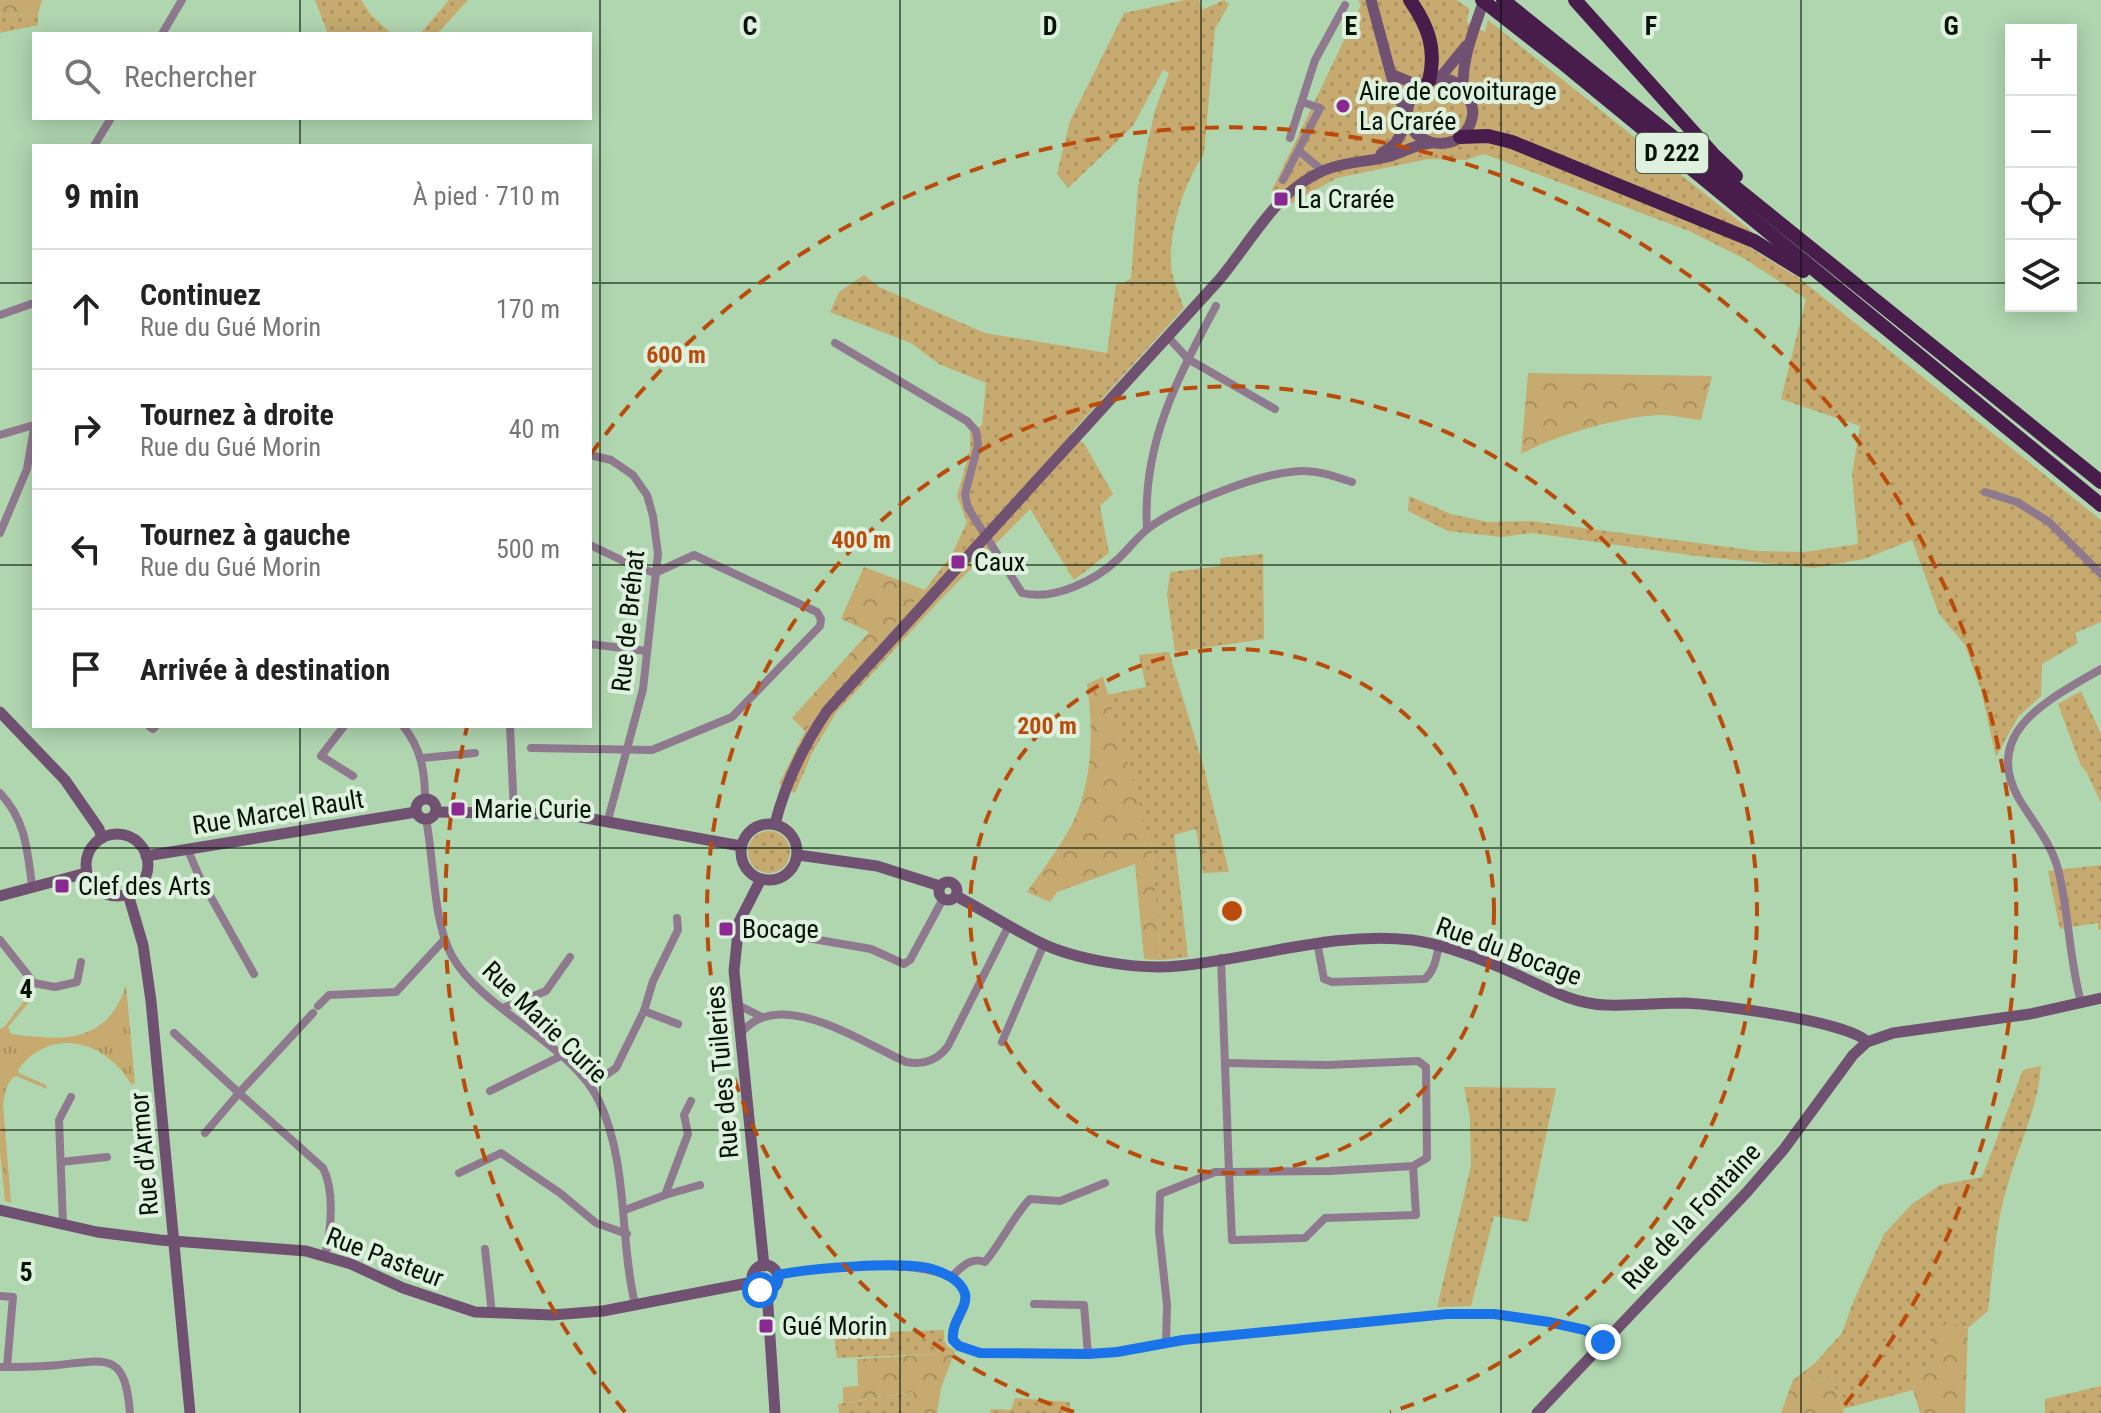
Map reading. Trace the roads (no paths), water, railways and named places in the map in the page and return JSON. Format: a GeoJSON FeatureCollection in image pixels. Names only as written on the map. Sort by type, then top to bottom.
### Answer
{"type":"FeatureCollection","features":[{"type":"Feature","properties":{"kind":"highway"},"geometry":{"type":"LineString","coordinates":[[1410,0],[1430,36],[1433,65],[1429,82]]}},
{"type":"Feature","properties":{"kind":"highway","name":"D 222"},"geometry":{"type":"LineString","coordinates":[[1483,0],[2101,505]]}},
{"type":"Feature","properties":{"kind":"highway","name":"D 222"},"geometry":{"type":"LineString","coordinates":[[1503,0],[2101,482]]}},
{"type":"Feature","properties":{"kind":"highway"},"geometry":{"type":"LineString","coordinates":[[1575,0],[1713,154],[1790,230]]}},
{"type":"Feature","properties":{"kind":"highway"},"geometry":{"type":"LineString","coordinates":[[1460,137],[1488,136],[1512,142],[1754,241],[1860,308]]}},
{"type":"Feature","properties":{"kind":"street"},"geometry":{"type":"LineString","coordinates":[[163,32],[182,0]]}},
{"type":"Feature","properties":{"kind":"street"},"geometry":{"type":"LineString","coordinates":[[1371,0],[1396,93],[1417,134],[1432,143]]}},
{"type":"Feature","properties":{"kind":"street"},"geometry":{"type":"LineString","coordinates":[[1463,87],[1469,42],[1483,0]]}},
{"type":"Feature","properties":{"kind":"street"},"geometry":{"type":"LineString","coordinates":[[1290,138],[1315,60],[1345,5]]}},
{"type":"Feature","properties":{"kind":"street"},"geometry":{"type":"LineString","coordinates":[[1377,157],[1395,144],[1408,118],[1411,96],[1469,42]]}},
{"type":"Feature","properties":{"kind":"street"},"geometry":{"type":"LineString","coordinates":[[775,824],[805,746],[827,711],[1168,337],[1243,252],[1277,205],[1301,183],[1323,171],[1388,157],[1420,144],[1445,144],[1468,129],[1473,107],[1463,87],[1454,81],[1429,82],[1391,74]]}},
{"type":"Feature","properties":{"kind":"street"},"geometry":{"type":"LineString","coordinates":[[1283,180],[1320,108],[1302,102]]}},
{"type":"Feature","properties":{"kind":"street"},"geometry":{"type":"LineString","coordinates":[[95,144],[110,120]]}},
{"type":"Feature","properties":{"kind":"street"},"geometry":{"type":"LineString","coordinates":[[1299,151],[1323,171]]}},
{"type":"Feature","properties":{"kind":"street"},"geometry":{"type":"LineString","coordinates":[[0,315],[32,304]]}},
{"type":"Feature","properties":{"kind":"street"},"geometry":{"type":"LineString","coordinates":[[1147,529],[1146,509],[1154,444],[1168,400],[1216,306]]}},
{"type":"Feature","properties":{"kind":"street"},"geometry":{"type":"LineString","coordinates":[[1168,337],[1188,359],[1275,409]]}},
{"type":"Feature","properties":{"kind":"street"},"geometry":{"type":"LineString","coordinates":[[835,343],[967,421],[976,431],[978,445],[965,494],[968,508],[1022,593],[1034,596],[1070,588],[1116,560],[1157,522],[1246,482],[1303,471],[1325,473],[1352,482]]}},
{"type":"Feature","properties":{"kind":"street"},"geometry":{"type":"LineString","coordinates":[[0,435],[32,431]]}},
{"type":"Feature","properties":{"kind":"street"},"geometry":{"type":"LineString","coordinates":[[0,533],[27,469],[32,442]]}},
{"type":"Feature","properties":{"kind":"street","name":"Rue de Bréhat"},"geometry":{"type":"LineString","coordinates":[[592,455],[611,460],[633,475],[647,495],[657,541],[643,689],[608,820]]}},
{"type":"Feature","properties":{"kind":"street"},"geometry":{"type":"LineString","coordinates":[[1985,492],[2017,502],[2049,522],[2101,574]]}},
{"type":"Feature","properties":{"kind":"street"},"geometry":{"type":"LineString","coordinates":[[531,748],[652,750],[732,717],[820,626],[821,619],[817,612],[694,555],[655,573],[592,546]]}},
{"type":"Feature","properties":{"kind":"street"},"geometry":{"type":"LineString","coordinates":[[592,644],[646,651]]}},
{"type":"Feature","properties":{"kind":"street"},"geometry":{"type":"LineString","coordinates":[[2081,1002],[2058,868],[2009,777],[2008,750],[2028,717],[2045,702],[2101,669]]}},
{"type":"Feature","properties":{"kind":"street"},"geometry":{"type":"LineString","coordinates":[[0,712],[65,780],[102,838]]}},
{"type":"Feature","properties":{"kind":"street"},"geometry":{"type":"LineString","coordinates":[[342,728],[321,756],[353,776]]}},
{"type":"Feature","properties":{"kind":"street"},"geometry":{"type":"LineString","coordinates":[[405,728],[414,739],[422,758],[425,799],[433,802],[426,814]]}},
{"type":"Feature","properties":{"kind":"street"},"geometry":{"type":"LineString","coordinates":[[510,728],[514,813]]}},
{"type":"Feature","properties":{"kind":"street"},"geometry":{"type":"LineString","coordinates":[[422,758],[475,753]]}},
{"type":"Feature","properties":{"kind":"street"},"geometry":{"type":"LineString","coordinates":[[0,793],[14,808],[22,825],[32,885]]}},
{"type":"Feature","properties":{"kind":"street","name":"Rue Marcel Rault"},"geometry":{"type":"LineString","coordinates":[[146,856],[187,847],[426,814],[564,814],[741,846]]}},
{"type":"Feature","properties":{"kind":"street","name":"Rue Marie Curie"},"geometry":{"type":"LineString","coordinates":[[426,814],[444,940],[453,959],[469,978],[561,1056],[590,1086],[599,1101],[612,1140],[625,1210],[635,1304]]}},
{"type":"Feature","properties":{"kind":"street"},"geometry":{"type":"LineString","coordinates":[[775,824],[792,835],[798,855],[789,872],[771,880],[761,879],[751,874],[745,866],[741,846],[754,828],[775,824]]}},
{"type":"Feature","properties":{"kind":"street"},"geometry":{"type":"LineString","coordinates":[[110,835],[136,841],[146,856],[146,874],[136,889],[128,894],[107,895],[91,882],[86,873],[88,853],[102,838],[110,835]]}},
{"type":"Feature","properties":{"kind":"street"},"geometry":{"type":"LineString","coordinates":[[187,847],[199,876],[254,974]]}},
{"type":"Feature","properties":{"kind":"street"},"geometry":{"type":"LineString","coordinates":[[773,932],[871,949],[904,964],[910,960],[942,893],[877,866],[798,855]]}},
{"type":"Feature","properties":{"kind":"street"},"geometry":{"type":"LineString","coordinates":[[0,896],[86,873]]}},
{"type":"Feature","properties":{"kind":"street","name":"Rue des Tuileries"},"geometry":{"type":"LineString","coordinates":[[761,879],[744,910],[736,933],[734,971],[764,1266]]}},
{"type":"Feature","properties":{"kind":"street","name":"Rue du Bocage"},"geometry":{"type":"LineString","coordinates":[[942,893],[944,882],[953,883],[958,890],[956,896],[1044,944],[1069,953],[1138,966],[1176,966],[1317,942],[1380,937],[1415,940],[1504,969],[1561,996],[1582,1002],[1604,1005],[1688,1003],[1775,1015],[1854,1031],[1867,1042]]}},
{"type":"Feature","properties":{"kind":"street","name":"Rue d'Armor"},"geometry":{"type":"LineString","coordinates":[[128,894],[143,945],[151,1001],[190,1413]]}},
{"type":"Feature","properties":{"kind":"street"},"geometry":{"type":"LineString","coordinates":[[590,1086],[616,1068],[678,930],[677,918]]}},
{"type":"Feature","properties":{"kind":"street"},"geometry":{"type":"LineString","coordinates":[[738,1005],[763,1017],[821,1020],[906,1062],[914,1064],[933,1060],[948,1046],[1009,925]]}},
{"type":"Feature","properties":{"kind":"street"},"geometry":{"type":"LineString","coordinates":[[0,940],[34,983],[55,987],[77,982],[81,962]]}},
{"type":"Feature","properties":{"kind":"street"},"geometry":{"type":"LineString","coordinates":[[205,1133],[329,995],[396,992],[444,940]]}},
{"type":"Feature","properties":{"kind":"street"},"geometry":{"type":"LineString","coordinates":[[1317,942],[1324,979],[1332,982],[1425,979],[1431,974],[1439,946]]}},
{"type":"Feature","properties":{"kind":"street"},"geometry":{"type":"LineString","coordinates":[[1002,1042],[1044,944]]}},
{"type":"Feature","properties":{"kind":"street"},"geometry":{"type":"LineString","coordinates":[[503,1008],[546,991],[570,957]]}},
{"type":"Feature","properties":{"kind":"street"},"geometry":{"type":"LineString","coordinates":[[1221,958],[1232,1240],[1305,1238],[1325,1218],[1416,1215],[1413,1166]]}},
{"type":"Feature","properties":{"kind":"street"},"geometry":{"type":"LineString","coordinates":[[1867,1042],[1893,1033],[2030,1014],[2101,998]]}},
{"type":"Feature","properties":{"kind":"street"},"geometry":{"type":"LineString","coordinates":[[644,1011],[678,1024]]}},
{"type":"Feature","properties":{"kind":"street"},"geometry":{"type":"LineString","coordinates":[[740,1035],[748,1024],[763,1017]]}},
{"type":"Feature","properties":{"kind":"street"},"geometry":{"type":"LineString","coordinates":[[174,1033],[323,1168],[328,1179],[331,1215],[325,1255]]}},
{"type":"Feature","properties":{"kind":"street","name":"Rue de la Fontaine"},"geometry":{"type":"LineString","coordinates":[[1537,1413],[1747,1192],[1784,1149],[1853,1055],[1867,1042]]}},
{"type":"Feature","properties":{"kind":"street"},"geometry":{"type":"LineString","coordinates":[[490,1091],[561,1056]]}},
{"type":"Feature","properties":{"kind":"street"},"geometry":{"type":"LineString","coordinates":[[1166,1344],[1167,1305],[1159,1231],[1160,1194],[1215,1172],[1330,1171],[1413,1166],[1427,1158],[1426,1067],[1418,1061],[1327,1065],[1225,1063]]}},
{"type":"Feature","properties":{"kind":"street"},"geometry":{"type":"LineString","coordinates":[[63,1225],[59,1120],[71,1097]]}},
{"type":"Feature","properties":{"kind":"street"},"geometry":{"type":"LineString","coordinates":[[665,1195],[688,1134],[684,1115],[691,1101]]}},
{"type":"Feature","properties":{"kind":"street"},"geometry":{"type":"LineString","coordinates":[[459,1173],[501,1153],[560,1193],[596,1223],[627,1234]]}},
{"type":"Feature","properties":{"kind":"street"},"geometry":{"type":"LineString","coordinates":[[61,1162],[107,1157]]}},
{"type":"Feature","properties":{"kind":"street"},"geometry":{"type":"LineString","coordinates":[[951,1277],[969,1262],[985,1262],[1030,1199],[1060,1201],[1105,1183]]}},
{"type":"Feature","properties":{"kind":"street"},"geometry":{"type":"LineString","coordinates":[[625,1210],[700,1185]]}},
{"type":"Feature","properties":{"kind":"street","name":"Rue Pasteur"},"geometry":{"type":"LineString","coordinates":[[0,1210],[63,1225],[173,1242],[325,1255],[441,1303],[492,1314],[552,1315],[603,1311],[753,1282]]}},
{"type":"Feature","properties":{"kind":"street"},"geometry":{"type":"LineString","coordinates":[[485,1249],[492,1314]]}},
{"type":"Feature","properties":{"kind":"street"},"geometry":{"type":"LineString","coordinates":[[764,1266],[773,1268],[778,1275],[775,1287],[767,1291],[760,1290],[753,1282],[755,1271],[764,1266]]}},
{"type":"Feature","properties":{"kind":"street"},"geometry":{"type":"LineString","coordinates":[[778,1275],[846,1268],[930,1268],[951,1277],[964,1292],[965,1301],[952,1329],[953,1340],[959,1346],[980,1353],[1088,1354],[1447,1314],[1494,1314],[1549,1322],[1585,1330],[1603,1342]]}},
{"type":"Feature","properties":{"kind":"street"},"geometry":{"type":"LineString","coordinates":[[767,1291],[775,1413]]}},
{"type":"Feature","properties":{"kind":"street"},"geometry":{"type":"LineString","coordinates":[[0,1296],[13,1297],[4,1367],[94,1360],[106,1362],[115,1367],[128,1385],[130,1413]]}},
{"type":"Feature","properties":{"kind":"street"},"geometry":{"type":"LineString","coordinates":[[1034,1304],[1084,1305],[1088,1354]]}},
{"type":"Feature","properties":{"kind":"street"},"geometry":{"type":"LineString","coordinates":[[0,1308],[11,1311]]}},
{"type":"Feature","properties":{"kind":"place","name":"Aire de covoiturage La Crarée"},"geometry":{"type":"Point","coordinates":[1343,106]}},
{"type":"Feature","properties":{"kind":"place","name":"La Crarée"},"geometry":{"type":"Point","coordinates":[1281,199]}},
{"type":"Feature","properties":{"kind":"place","name":"Caux"},"geometry":{"type":"Point","coordinates":[958,562]}},
{"type":"Feature","properties":{"kind":"place","name":"Marie Curie"},"geometry":{"type":"Point","coordinates":[458,809]}},
{"type":"Feature","properties":{"kind":"place","name":"Clef des Arts"},"geometry":{"type":"Point","coordinates":[62,886]}},
{"type":"Feature","properties":{"kind":"place","name":"Bocage"},"geometry":{"type":"Point","coordinates":[726,929]}},
{"type":"Feature","properties":{"kind":"place","name":"Gué Morin"},"geometry":{"type":"Point","coordinates":[766,1326]}}]}
